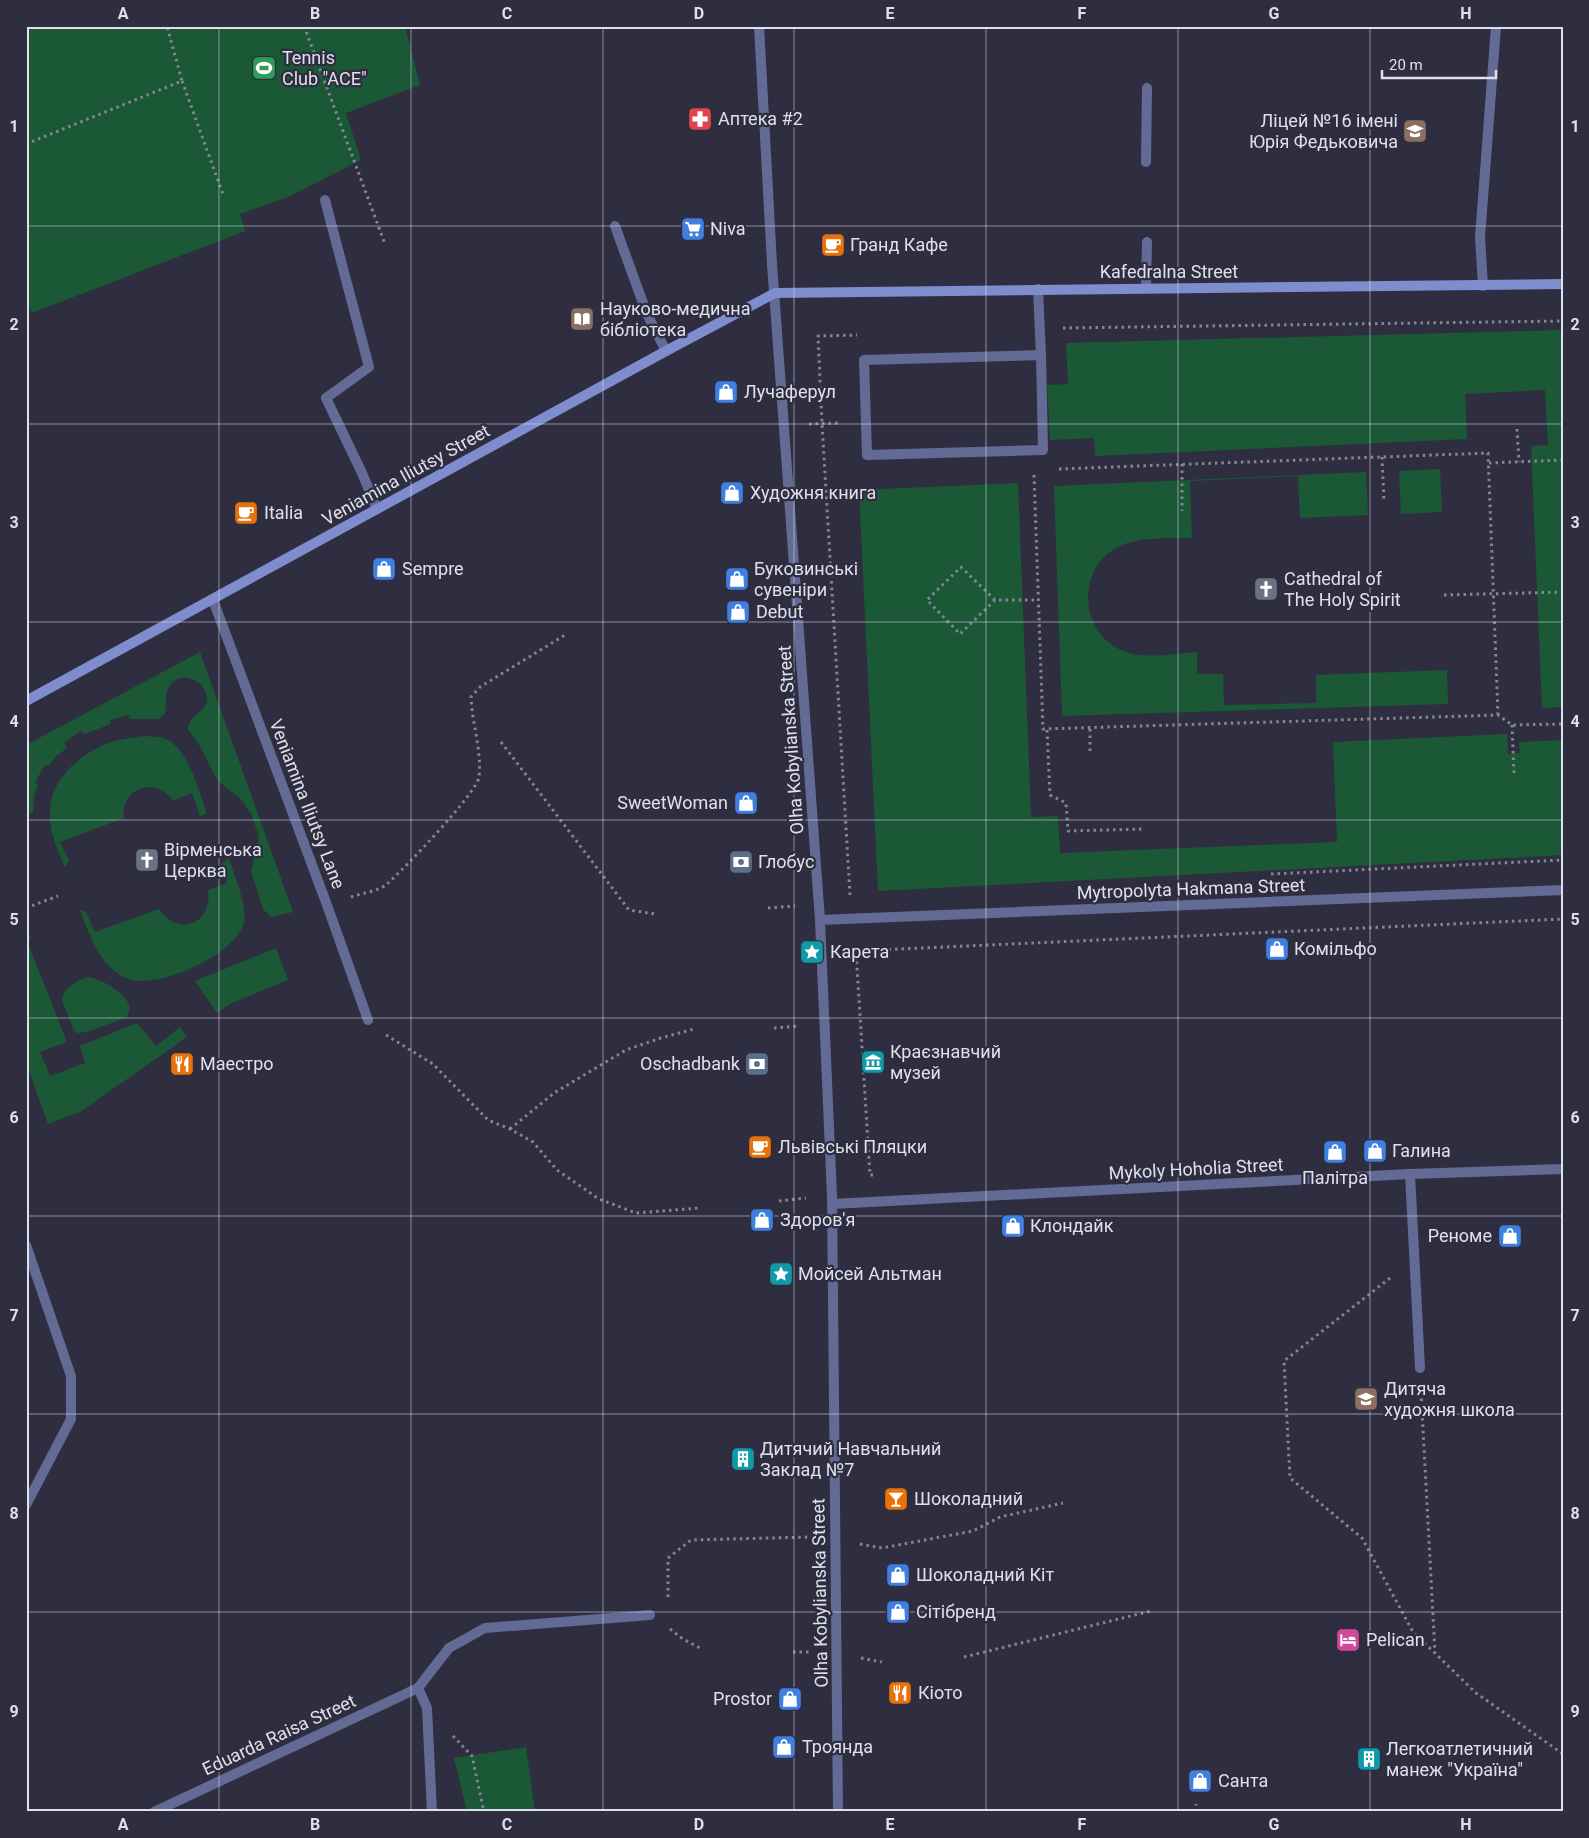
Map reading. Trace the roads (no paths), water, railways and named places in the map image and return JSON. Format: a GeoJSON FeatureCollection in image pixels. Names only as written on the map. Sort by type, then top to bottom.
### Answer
{"type":"FeatureCollection","features":[{"type":"Feature","properties":{"kind":"street","name":"Olha Kobylianska Street"},"geometry":{"type":"LineString","coordinates":[[759,26],[784,425],[820,920],[832,1204],[838,1812]]}},
{"type":"Feature","properties":{"kind":"street"},"geometry":{"type":"LineString","coordinates":[[1483,286],[1480,237],[1496,27]]}},
{"type":"Feature","properties":{"kind":"street"},"geometry":{"type":"LineString","coordinates":[[1146,162],[1147,88]]}},
{"type":"Feature","properties":{"kind":"street"},"geometry":{"type":"LineString","coordinates":[[325,200],[369,367],[326,398],[377,509]]}},
{"type":"Feature","properties":{"kind":"street"},"geometry":{"type":"LineString","coordinates":[[615,226],[647,314],[666,351]]}},
{"type":"Feature","properties":{"kind":"street"},"geometry":{"type":"LineString","coordinates":[[1146,288],[1147,242]]}},
{"type":"Feature","properties":{"kind":"street","name":"Kafedralna Street"},"geometry":{"type":"LineString","coordinates":[[775,293],[1563,284]]}},
{"type":"Feature","properties":{"kind":"street"},"geometry":{"type":"LineString","coordinates":[[1038,289],[1041,355],[1043,450],[867,455],[864,360],[1041,355]]}},
{"type":"Feature","properties":{"kind":"street","name":"Veniamina Iliutsy Street"},"geometry":{"type":"LineString","coordinates":[[26,701],[775,293]]}},
{"type":"Feature","properties":{"kind":"street","name":"Veniamina Iliutsy Lane"},"geometry":{"type":"LineString","coordinates":[[213,600],[368,1020]]}},
{"type":"Feature","properties":{"kind":"street","name":"Mytropolyta Hakmana Street"},"geometry":{"type":"LineString","coordinates":[[820,920],[1563,890]]}},
{"type":"Feature","properties":{"kind":"street","name":"Mykoly Hoholia Street"},"geometry":{"type":"LineString","coordinates":[[832,1204],[1410,1174],[1563,1169]]}},
{"type":"Feature","properties":{"kind":"street"},"geometry":{"type":"LineString","coordinates":[[1410,1174],[1420,1368]]}},
{"type":"Feature","properties":{"kind":"street"},"geometry":{"type":"LineString","coordinates":[[26,1245],[71,1376],[71,1419],[26,1505]]}},
{"type":"Feature","properties":{"kind":"street"},"geometry":{"type":"LineString","coordinates":[[432,1812],[427,1708],[418,1688],[448,1648],[485,1628],[650,1615]]}},
{"type":"Feature","properties":{"kind":"street","name":"Eduarda Raisa Street"},"geometry":{"type":"LineString","coordinates":[[154,1812],[418,1688]]}},
{"type":"Feature","properties":{"kind":"place","name":"Tennis Club \"ACE\""},"geometry":{"type":"Point","coordinates":[264,68]}},
{"type":"Feature","properties":{"kind":"place","name":"Аптека #2"},"geometry":{"type":"Point","coordinates":[700,119]}},
{"type":"Feature","properties":{"kind":"place","name":"Ліцей №16 імені Юрія Федьковича"},"geometry":{"type":"Point","coordinates":[1415,131]}},
{"type":"Feature","properties":{"kind":"place","name":"Niva"},"geometry":{"type":"Point","coordinates":[693,229]}},
{"type":"Feature","properties":{"kind":"place","name":"Гранд Кафе"},"geometry":{"type":"Point","coordinates":[833,245]}},
{"type":"Feature","properties":{"kind":"place","name":"Науково-медична бібліотека"},"geometry":{"type":"Point","coordinates":[582,319]}},
{"type":"Feature","properties":{"kind":"place","name":"Лучаферул"},"geometry":{"type":"Point","coordinates":[726,392]}},
{"type":"Feature","properties":{"kind":"place","name":"Художня книга"},"geometry":{"type":"Point","coordinates":[732,493]}},
{"type":"Feature","properties":{"kind":"place","name":"Italia"},"geometry":{"type":"Point","coordinates":[246,513]}},
{"type":"Feature","properties":{"kind":"place","name":"Sempre"},"geometry":{"type":"Point","coordinates":[384,569]}},
{"type":"Feature","properties":{"kind":"place","name":"Буковинські сувеніри"},"geometry":{"type":"Point","coordinates":[737,579]}},
{"type":"Feature","properties":{"kind":"place","name":"Cathedral of The Holy Spirit"},"geometry":{"type":"Point","coordinates":[1266,589]}},
{"type":"Feature","properties":{"kind":"place","name":"Debut"},"geometry":{"type":"Point","coordinates":[738,612]}},
{"type":"Feature","properties":{"kind":"place","name":"SweetWoman"},"geometry":{"type":"Point","coordinates":[746,803]}},
{"type":"Feature","properties":{"kind":"place","name":"Вірменська Церква"},"geometry":{"type":"Point","coordinates":[147,860]}},
{"type":"Feature","properties":{"kind":"place","name":"Глобус"},"geometry":{"type":"Point","coordinates":[741,862]}},
{"type":"Feature","properties":{"kind":"place","name":"Комільфо"},"geometry":{"type":"Point","coordinates":[1277,949]}},
{"type":"Feature","properties":{"kind":"place","name":"Карета"},"geometry":{"type":"Point","coordinates":[812,952]}},
{"type":"Feature","properties":{"kind":"place","name":"Краєзнавчий музей"},"geometry":{"type":"Point","coordinates":[873,1062]}},
{"type":"Feature","properties":{"kind":"place","name":"Маестро"},"geometry":{"type":"Point","coordinates":[182,1064]}},
{"type":"Feature","properties":{"kind":"place","name":"Oschadbank"},"geometry":{"type":"Point","coordinates":[757,1064]}},
{"type":"Feature","properties":{"kind":"place","name":"Львівські Пляцки"},"geometry":{"type":"Point","coordinates":[760,1147]}},
{"type":"Feature","properties":{"kind":"place","name":"Галина"},"geometry":{"type":"Point","coordinates":[1375,1151]}},
{"type":"Feature","properties":{"kind":"place","name":"Палітра"},"geometry":{"type":"Point","coordinates":[1335,1152]}},
{"type":"Feature","properties":{"kind":"place","name":"Здоров'я"},"geometry":{"type":"Point","coordinates":[762,1220]}},
{"type":"Feature","properties":{"kind":"place","name":"Клондайк"},"geometry":{"type":"Point","coordinates":[1013,1226]}},
{"type":"Feature","properties":{"kind":"place","name":"Реноме"},"geometry":{"type":"Point","coordinates":[1510,1236]}},
{"type":"Feature","properties":{"kind":"place","name":"Мойсей Альтман"},"geometry":{"type":"Point","coordinates":[781,1274]}},
{"type":"Feature","properties":{"kind":"place","name":"Дитяча художня школа"},"geometry":{"type":"Point","coordinates":[1366,1399]}},
{"type":"Feature","properties":{"kind":"place","name":"Дитячий Навчальний Заклад №7"},"geometry":{"type":"Point","coordinates":[743,1459]}},
{"type":"Feature","properties":{"kind":"place","name":"Шоколадний"},"geometry":{"type":"Point","coordinates":[896,1499]}},
{"type":"Feature","properties":{"kind":"place","name":"Шоколадний Кіт"},"geometry":{"type":"Point","coordinates":[898,1575]}},
{"type":"Feature","properties":{"kind":"place","name":"Сітібренд"},"geometry":{"type":"Point","coordinates":[898,1612]}},
{"type":"Feature","properties":{"kind":"place","name":"Pelican"},"geometry":{"type":"Point","coordinates":[1348,1640]}},
{"type":"Feature","properties":{"kind":"place","name":"Кіото"},"geometry":{"type":"Point","coordinates":[900,1693]}},
{"type":"Feature","properties":{"kind":"place","name":"Prostor"},"geometry":{"type":"Point","coordinates":[790,1699]}},
{"type":"Feature","properties":{"kind":"place","name":"Троянда"},"geometry":{"type":"Point","coordinates":[784,1747]}},
{"type":"Feature","properties":{"kind":"place","name":"Легкоатлетичний манеж \"Україна\""},"geometry":{"type":"Point","coordinates":[1369,1759]}},
{"type":"Feature","properties":{"kind":"place","name":"Санта"},"geometry":{"type":"Point","coordinates":[1200,1781]}}]}
